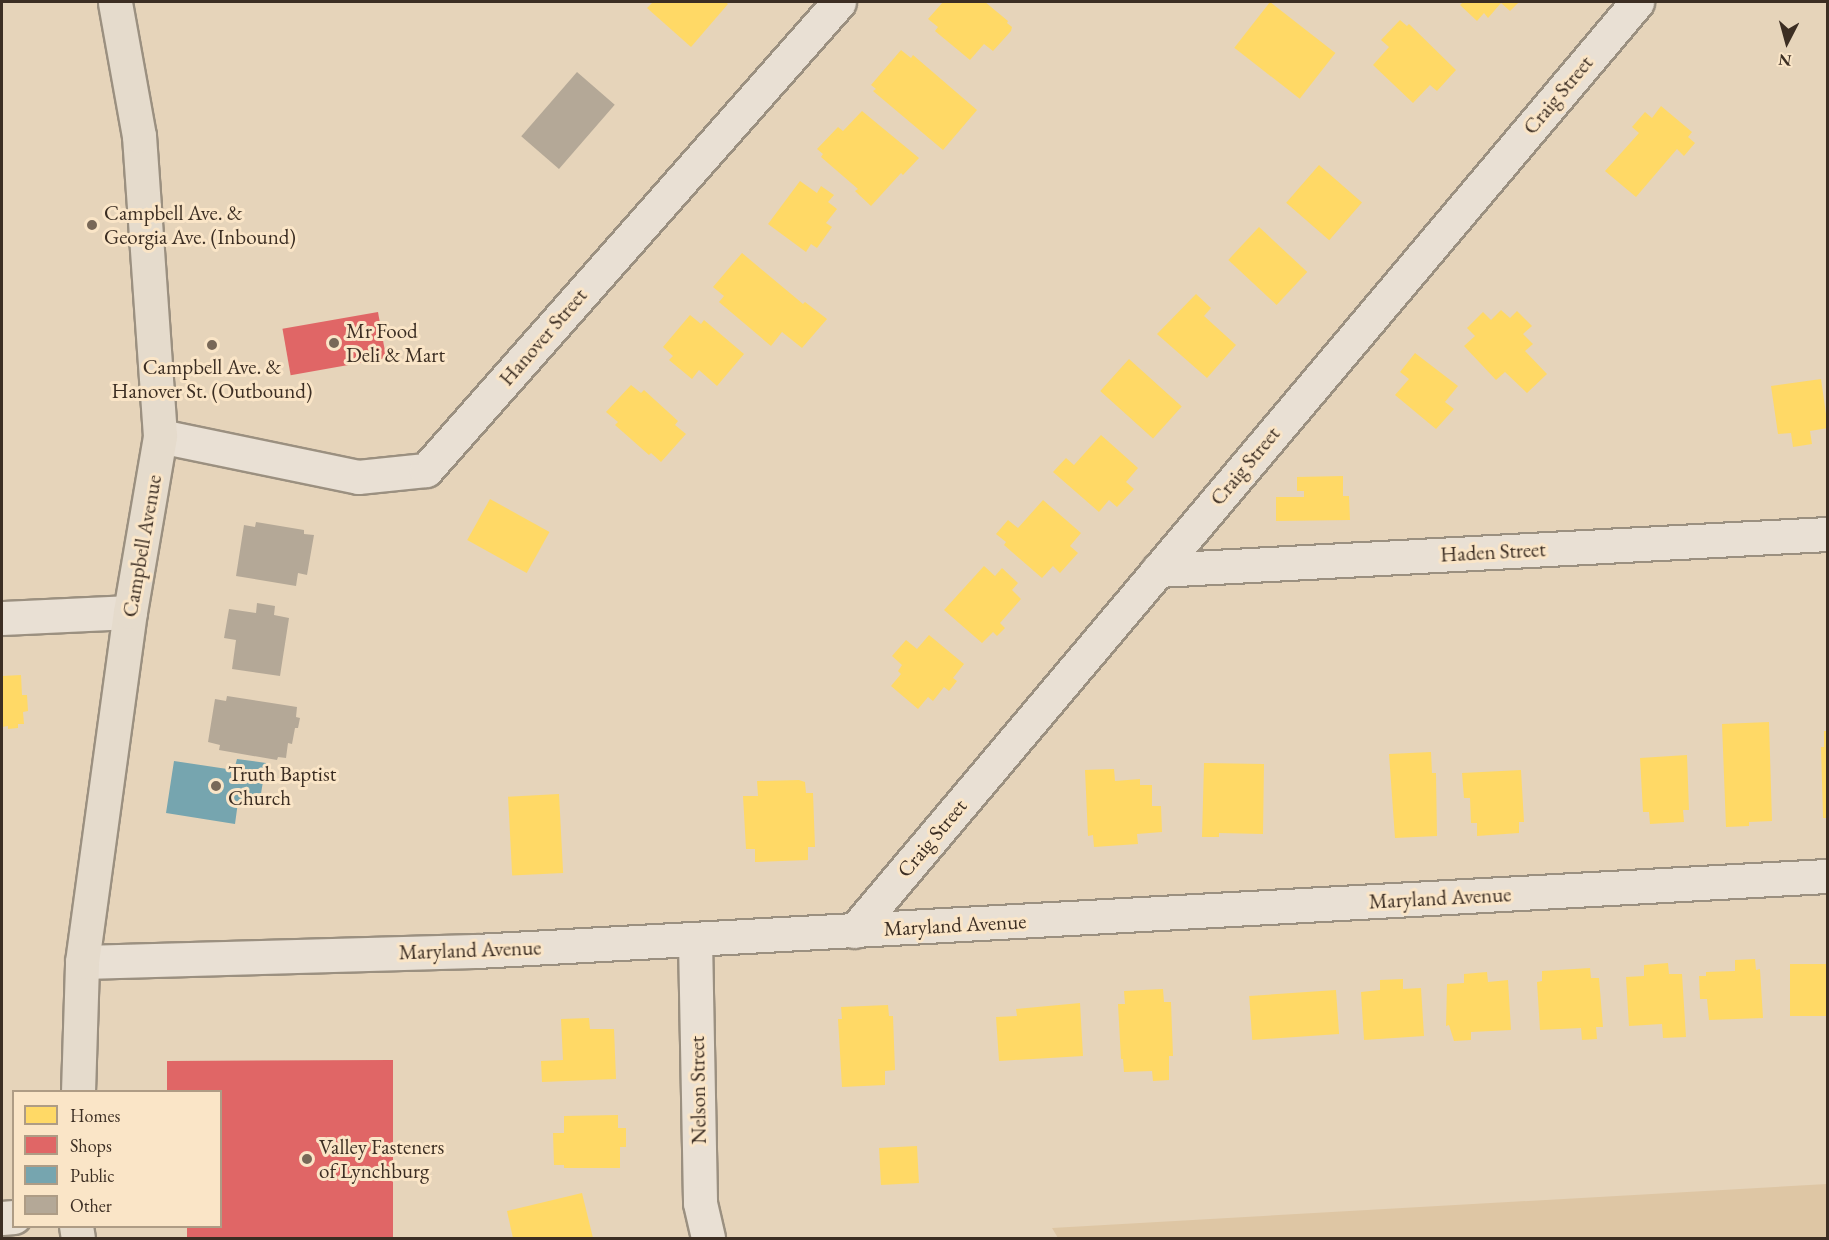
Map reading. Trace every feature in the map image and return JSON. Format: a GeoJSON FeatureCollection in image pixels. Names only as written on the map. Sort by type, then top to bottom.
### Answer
{"type":"FeatureCollection","features":[{"type":"Feature","properties":{"kind":"main road","name":"Campbell Avenue"},"geometry":{"type":"LineString","coordinates":[[78,1090],[82,962],[130,612],[160,436],[139,136],[115,2]]}},
{"type":"Feature","properties":{"kind":"street","name":"Hanover Street"},"geometry":{"type":"LineString","coordinates":[[160,436],[358,477],[426,470],[839,2]]}},
{"type":"Feature","properties":{"kind":"street","name":"Craig Street"},"geometry":{"type":"LineString","coordinates":[[854,931],[1637,2]]}},
{"type":"Feature","properties":{"kind":"street","name":"Haden Street"},"geometry":{"type":"LineString","coordinates":[[1158,570],[1827,534]]}},
{"type":"Feature","properties":{"kind":"street"},"geometry":{"type":"LineString","coordinates":[[2,618],[130,612]]}},
{"type":"Feature","properties":{"kind":"street","name":"Maryland Avenue"},"geometry":{"type":"LineString","coordinates":[[82,962],[464,952],[1827,876]]}},
{"type":"Feature","properties":{"kind":"street","name":"Nelson Street"},"geometry":{"type":"LineString","coordinates":[[695,940],[700,1203],[708,1239]]}},
{"type":"Feature","properties":{"kind":"shaded area"},"geometry":{"type":"Polygon","coordinates":[[[1827,1184],[1827,1238],[1058,1238],[1052,1228],[1827,1184]]]}},
{"type":"Feature","properties":{"kind":"building: Homes"},"geometry":{"type":"Polygon","coordinates":[[[653,2],[725,2],[728,4],[691,47],[647,8],[653,2]]]}},
{"type":"Feature","properties":{"kind":"building: Homes"},"geometry":{"type":"Polygon","coordinates":[[[943,2],[985,2],[1008,21],[1007,23],[1012,27],[1011,31],[993,51],[984,44],[970,60],[935,31],[938,27],[928,19],[943,2]]]}},
{"type":"Feature","properties":{"kind":"building: Homes"},"geometry":{"type":"Polygon","coordinates":[[[1270,2],[1335,53],[1300,99],[1234,48],[1270,2]]]}},
{"type":"Feature","properties":{"kind":"building: Homes"},"geometry":{"type":"Polygon","coordinates":[[[1463,2],[1519,2],[1510,11],[1501,3],[1488,18],[1484,13],[1477,21],[1460,5],[1463,2]]]}},
{"type":"Feature","properties":{"kind":"building: Homes"},"geometry":{"type":"Polygon","coordinates":[[[1400,20],[1407,26],[1409,24],[1456,70],[1437,91],[1430,85],[1413,103],[1373,65],[1389,47],[1381,40],[1400,20]]]}},
{"type":"Feature","properties":{"kind":"building: Homes"},"geometry":{"type":"Polygon","coordinates":[[[901,50],[911,58],[913,55],[977,110],[943,150],[873,91],[876,89],[871,85],[901,50]]]}},
{"type":"Feature","properties":{"kind":"building: Homes"},"geometry":{"type":"Polygon","coordinates":[[[1661,106],[1692,132],[1688,137],[1695,143],[1684,156],[1677,149],[1636,197],[1605,171],[1639,133],[1632,127],[1645,112],[1652,118],[1661,106]]]}},
{"type":"Feature","properties":{"kind":"building: Homes"},"geometry":{"type":"Polygon","coordinates":[[[862,111],[919,158],[903,175],[901,173],[871,206],[855,191],[858,189],[821,157],[823,154],[817,149],[838,127],[843,131],[862,111]]]}},
{"type":"Feature","properties":{"kind":"building: Homes"},"geometry":{"type":"Polygon","coordinates":[[[1319,165],[1362,202],[1329,240],[1286,203],[1319,165]]]}},
{"type":"Feature","properties":{"kind":"building: Homes"},"geometry":{"type":"Polygon","coordinates":[[[800,181],[817,193],[821,186],[834,195],[828,202],[837,209],[826,223],[832,227],[817,248],[811,244],[806,252],[768,224],[800,181]]]}},
{"type":"Feature","properties":{"kind":"building: Homes"},"geometry":{"type":"Polygon","coordinates":[[[1259,227],[1307,272],[1277,305],[1228,260],[1259,227]]]}},
{"type":"Feature","properties":{"kind":"building: Homes"},"geometry":{"type":"Polygon","coordinates":[[[742,253],[803,304],[805,302],[827,319],[802,348],[782,332],[771,346],[719,302],[724,296],[713,287],[742,253]]]}},
{"type":"Feature","properties":{"kind":"building: Homes"},"geometry":{"type":"Polygon","coordinates":[[[1196,294],[1211,308],[1204,316],[1236,345],[1207,378],[1157,334],[1196,294]]]}},
{"type":"Feature","properties":{"kind":"building: Homes"},"geometry":{"type":"Polygon","coordinates":[[[1501,310],[1510,318],[1517,311],[1532,326],[1523,334],[1533,344],[1525,351],[1547,374],[1527,393],[1505,372],[1496,380],[1464,346],[1475,336],[1467,328],[1483,312],[1491,320],[1501,310]]]}},
{"type":"Feature","properties":{"kind":"building: Homes"},"geometry":{"type":"Polygon","coordinates":[[[690,315],[701,324],[704,320],[744,354],[717,386],[699,370],[692,379],[669,360],[673,356],[663,347],[690,315]]]}},
{"type":"Feature","properties":{"kind":"building: Homes"},"geometry":{"type":"Polygon","coordinates":[[[1415,353],[1458,386],[1445,402],[1454,409],[1436,429],[1395,395],[1409,379],[1400,372],[1415,353]]]}},
{"type":"Feature","properties":{"kind":"building: Homes"},"geometry":{"type":"Polygon","coordinates":[[[1129,359],[1182,407],[1153,438],[1100,391],[1129,359]]]}},
{"type":"Feature","properties":{"kind":"building: Homes"},"geometry":{"type":"Polygon","coordinates":[[[1821,379],[1828,428],[1810,431],[1812,444],[1793,447],[1791,433],[1778,434],[1771,386],[1821,379]]]}},
{"type":"Feature","properties":{"kind":"building: Homes"},"geometry":{"type":"Polygon","coordinates":[[[631,385],[641,393],[644,390],[678,421],[675,425],[686,434],[661,462],[651,453],[649,455],[615,425],[618,422],[606,412],[631,385]]]}},
{"type":"Feature","properties":{"kind":"building: Homes"},"geometry":{"type":"Polygon","coordinates":[[[1101,435],[1138,468],[1126,482],[1134,489],[1117,507],[1109,500],[1099,512],[1053,472],[1066,458],[1074,465],[1101,435]]]}},
{"type":"Feature","properties":{"kind":"building: Homes"},"geometry":{"type":"Polygon","coordinates":[[[1343,476],[1343,496],[1349,496],[1350,520],[1276,521],[1276,497],[1304,497],[1304,491],[1297,491],[1297,477],[1343,476]]]}},
{"type":"Feature","properties":{"kind":"building: Homes"},"geometry":{"type":"Polygon","coordinates":[[[490,499],[549,532],[527,573],[467,540],[490,499]]]}},
{"type":"Feature","properties":{"kind":"building: Homes"},"geometry":{"type":"Polygon","coordinates":[[[1043,500],[1081,533],[1070,546],[1078,553],[1060,573],[1053,566],[1042,578],[1004,545],[1006,542],[996,534],[1008,520],[1018,528],[1043,500]]]}},
{"type":"Feature","properties":{"kind":"building: Homes"},"geometry":{"type":"Polygon","coordinates":[[[984,566],[995,576],[1002,568],[1018,583],[1012,590],[1021,599],[1000,623],[1005,628],[997,636],[993,632],[982,643],[944,610],[984,566]]]}},
{"type":"Feature","properties":{"kind":"building: Homes"},"geometry":{"type":"Polygon","coordinates":[[[929,635],[964,664],[953,678],[957,681],[949,691],[944,687],[933,701],[928,697],[918,709],[891,686],[901,674],[898,671],[902,665],[892,656],[906,640],[917,649],[929,635]]]}},
{"type":"Feature","properties":{"kind":"building: Homes"},"geometry":{"type":"Polygon","coordinates":[[[21,675],[22,695],[27,695],[28,711],[23,712],[24,724],[18,724],[18,728],[8,729],[8,726],[2,727],[2,676],[21,675]]]}},
{"type":"Feature","properties":{"kind":"building: Homes"},"geometry":{"type":"Polygon","coordinates":[[[1769,722],[1772,821],[1749,822],[1749,826],[1726,827],[1722,724],[1769,722]]]}},
{"type":"Feature","properties":{"kind":"building: Homes"},"geometry":{"type":"Polygon","coordinates":[[[1824,731],[1828,731],[1828,818],[1823,818],[1821,747],[1824,747],[1824,731]]]}},
{"type":"Feature","properties":{"kind":"building: Homes"},"geometry":{"type":"Polygon","coordinates":[[[1431,752],[1432,773],[1436,773],[1437,836],[1395,838],[1389,754],[1431,752]]]}},
{"type":"Feature","properties":{"kind":"building: Homes"},"geometry":{"type":"Polygon","coordinates":[[[1687,755],[1689,810],[1683,810],[1684,822],[1650,824],[1649,812],[1643,812],[1640,758],[1687,755]]]}},
{"type":"Feature","properties":{"kind":"building: Homes"},"geometry":{"type":"Polygon","coordinates":[[[1204,763],[1264,764],[1263,834],[1219,833],[1219,837],[1202,837],[1204,763]]]}},
{"type":"Feature","properties":{"kind":"building: Homes"},"geometry":{"type":"Polygon","coordinates":[[[1114,769],[1115,781],[1140,779],[1140,785],[1152,785],[1152,806],[1161,806],[1162,832],[1137,834],[1138,844],[1094,847],[1093,835],[1088,836],[1085,770],[1114,769]]]}},
{"type":"Feature","properties":{"kind":"building: Homes"},"geometry":{"type":"Polygon","coordinates":[[[1521,770],[1524,822],[1519,822],[1519,833],[1477,836],[1477,823],[1471,823],[1470,798],[1464,798],[1462,773],[1521,770]]]}},
{"type":"Feature","properties":{"kind":"building: Homes"},"geometry":{"type":"Polygon","coordinates":[[[799,780],[805,782],[806,793],[813,793],[815,847],[808,847],[808,860],[755,862],[755,849],[746,849],[743,796],[758,796],[757,781],[799,780]]]}},
{"type":"Feature","properties":{"kind":"building: Homes"},"geometry":{"type":"Polygon","coordinates":[[[559,794],[563,873],[512,876],[508,797],[559,794]]]}},
{"type":"Feature","properties":{"kind":"building: Homes"},"geometry":{"type":"Polygon","coordinates":[[[1755,959],[1756,970],[1760,969],[1763,1018],[1709,1020],[1707,999],[1700,999],[1699,976],[1706,976],[1706,972],[1735,971],[1735,960],[1755,959]]]}},
{"type":"Feature","properties":{"kind":"building: Homes"},"geometry":{"type":"Polygon","coordinates":[[[1668,963],[1669,974],[1682,974],[1686,1037],[1663,1038],[1662,1024],[1629,1026],[1626,977],[1644,976],[1644,965],[1668,963]]]}},
{"type":"Feature","properties":{"kind":"building: Homes"},"geometry":{"type":"Polygon","coordinates":[[[1790,964],[1828,964],[1828,1016],[1790,1016],[1790,964]]]}},
{"type":"Feature","properties":{"kind":"building: Homes"},"geometry":{"type":"Polygon","coordinates":[[[1590,968],[1591,978],[1599,978],[1603,1027],[1596,1027],[1597,1039],[1582,1040],[1581,1028],[1540,1030],[1537,982],[1542,981],[1542,971],[1590,968]]]}},
{"type":"Feature","properties":{"kind":"building: Homes"},"geometry":{"type":"Polygon","coordinates":[[[1487,972],[1488,982],[1508,980],[1511,1030],[1471,1032],[1471,1040],[1454,1041],[1449,1025],[1446,1026],[1447,984],[1464,983],[1464,974],[1487,972]]]}},
{"type":"Feature","properties":{"kind":"building: Homes"},"geometry":{"type":"Polygon","coordinates":[[[1403,979],[1403,989],[1421,988],[1424,1036],[1364,1040],[1361,992],[1380,990],[1380,980],[1403,979]]]}},
{"type":"Feature","properties":{"kind":"building: Homes"},"geometry":{"type":"Polygon","coordinates":[[[1163,989],[1164,1002],[1171,1002],[1173,1056],[1169,1056],[1169,1080],[1153,1081],[1152,1071],[1124,1072],[1123,1059],[1121,1059],[1118,1004],[1125,1004],[1124,991],[1163,989]]]}},
{"type":"Feature","properties":{"kind":"building: Homes"},"geometry":{"type":"Polygon","coordinates":[[[1336,990],[1339,1034],[1252,1040],[1249,996],[1336,990]]]}},
{"type":"Feature","properties":{"kind":"building: Homes"},"geometry":{"type":"Polygon","coordinates":[[[1080,1003],[1083,1056],[999,1061],[996,1017],[1017,1016],[1016,1009],[1080,1003]]]}},
{"type":"Feature","properties":{"kind":"building: Homes"},"geometry":{"type":"Polygon","coordinates":[[[888,1005],[889,1016],[893,1016],[895,1070],[885,1071],[885,1085],[842,1087],[838,1019],[842,1019],[841,1007],[888,1005]]]}},
{"type":"Feature","properties":{"kind":"building: Homes"},"geometry":{"type":"Polygon","coordinates":[[[589,1018],[590,1029],[614,1029],[616,1079],[542,1082],[541,1061],[563,1060],[561,1019],[589,1018]]]}},
{"type":"Feature","properties":{"kind":"building: Homes"},"geometry":{"type":"Polygon","coordinates":[[[618,1115],[618,1128],[626,1128],[626,1147],[620,1147],[620,1168],[564,1168],[564,1165],[554,1165],[553,1133],[564,1133],[564,1116],[618,1115]]]}},
{"type":"Feature","properties":{"kind":"building: Homes"},"geometry":{"type":"Polygon","coordinates":[[[917,1146],[919,1183],[881,1185],[879,1148],[917,1146]]]}},
{"type":"Feature","properties":{"kind":"building: Homes"},"geometry":{"type":"Polygon","coordinates":[[[582,1193],[593,1238],[513,1238],[507,1211],[582,1193]]]}},
{"type":"Feature","properties":{"kind":"building: Shops","name":"Mr Food Deli & Mart"},"geometry":{"type":"Polygon","coordinates":[[[378,312],[386,358],[291,375],[282,329],[378,312]]]}},
{"type":"Feature","properties":{"kind":"building: Shops","name":"Valley Fasteners of Lynchburg"},"geometry":{"type":"Polygon","coordinates":[[[393,1060],[393,1238],[187,1238],[187,1228],[222,1228],[222,1090],[167,1090],[167,1061],[393,1060]]]}},
{"type":"Feature","properties":{"kind":"building: Public","name":"Truth Baptist Church"},"geometry":{"type":"Polygon","coordinates":[[[237,759],[266,763],[259,806],[238,802],[235,824],[166,813],[174,761],[234,770],[237,759]]]}},
{"type":"Feature","properties":{"kind":"building: Other"},"geometry":{"type":"Polygon","coordinates":[[[577,72],[615,105],[559,169],[521,136],[577,72]]]}},
{"type":"Feature","properties":{"kind":"building: Other"},"geometry":{"type":"Polygon","coordinates":[[[256,522],[304,530],[304,534],[314,535],[307,575],[298,573],[296,586],[236,576],[244,525],[255,527],[256,522]]]}},
{"type":"Feature","properties":{"kind":"building: Other"},"geometry":{"type":"Polygon","coordinates":[[[257,603],[275,606],[274,615],[289,618],[280,676],[232,669],[236,640],[224,638],[229,609],[256,613],[257,603]]]}},
{"type":"Feature","properties":{"kind":"building: Other"},"geometry":{"type":"Polygon","coordinates":[[[227,696],[297,707],[296,717],[300,718],[298,728],[295,728],[292,744],[288,743],[286,758],[278,757],[277,760],[219,750],[220,745],[208,742],[215,699],[226,701],[227,696]]]}},
{"type":"Feature","properties":{"kind":"place","name":"Campbell Ave. & Georgia Ave. (Inbound)"},"geometry":{"type":"Point","coordinates":[92,225]}},
{"type":"Feature","properties":{"kind":"place","name":"Mr Food Deli & Mart"},"geometry":{"type":"Point","coordinates":[334,343]}},
{"type":"Feature","properties":{"kind":"place","name":"Campbell Ave. & Hanover St. (Outbound)"},"geometry":{"type":"Point","coordinates":[212,345]}},
{"type":"Feature","properties":{"kind":"place","name":"Truth Baptist Church"},"geometry":{"type":"Point","coordinates":[216,786]}},
{"type":"Feature","properties":{"kind":"place","name":"Valley Fasteners of Lynchburg"},"geometry":{"type":"Point","coordinates":[307,1159]}}]}
